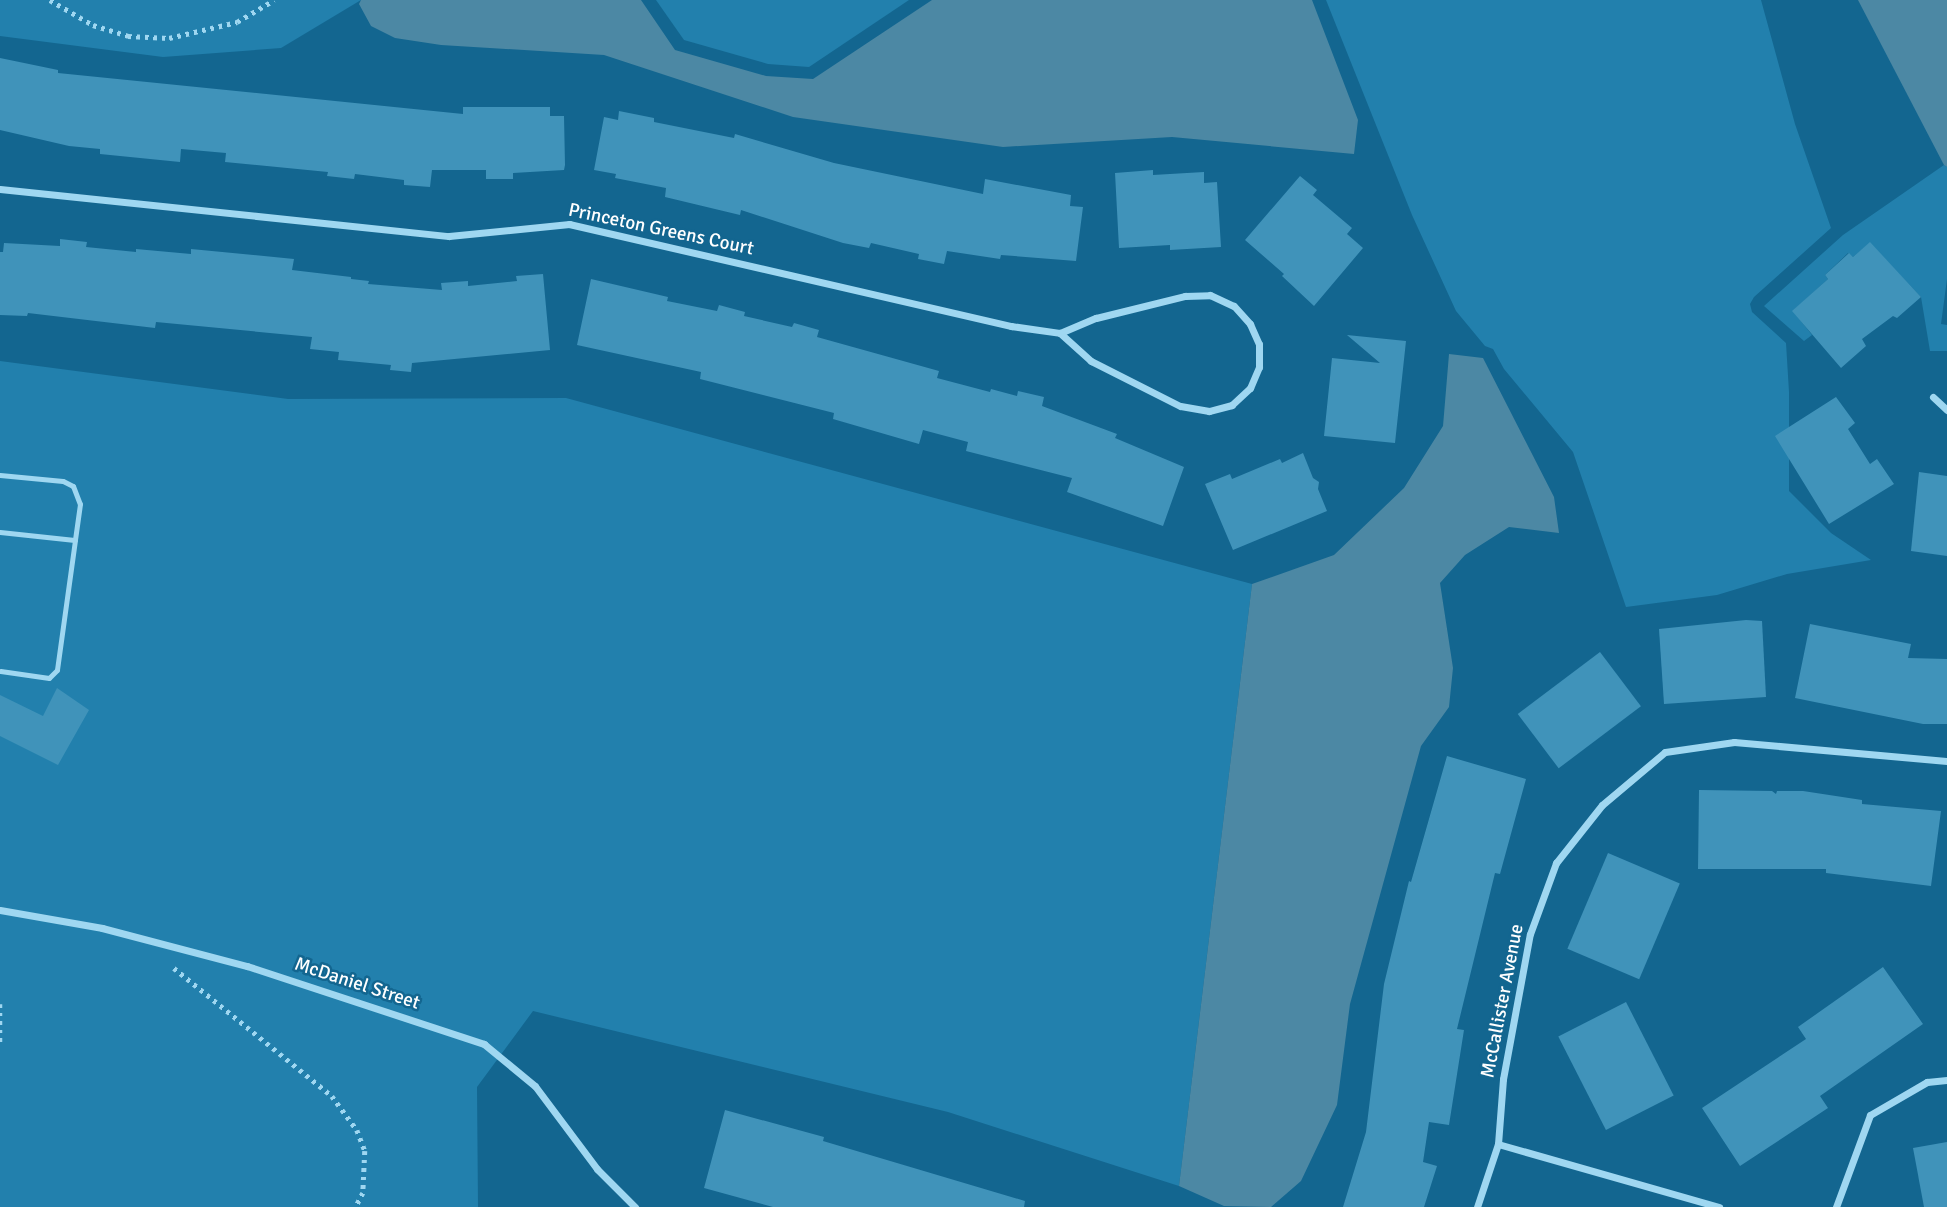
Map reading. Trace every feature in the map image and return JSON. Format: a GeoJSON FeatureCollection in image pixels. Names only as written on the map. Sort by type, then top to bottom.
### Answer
{"type":"FeatureCollection","features":[{"type":"Feature","properties":{"kind":"street","name":"Princeton Greens Court"},"geometry":{"type":"LineString","coordinates":[[0,189],[449,236],[569,223],[1011,326],[1060,333]]}},
{"type":"Feature","properties":{"kind":"street"},"geometry":{"type":"LineString","coordinates":[[1210,295],[1234,306],[1250,324],[1259,344],[1259,367],[1250,388],[1232,405],[1209,411],[1180,405],[1091,360],[1060,333],[1096,318],[1185,296],[1210,295]]}},
{"type":"Feature","properties":{"kind":"street"},"geometry":{"type":"LineString","coordinates":[[1933,397],[1947,410]]}},
{"type":"Feature","properties":{"kind":"street","name":"McCallister Avenue"},"geometry":{"type":"LineString","coordinates":[[1477,1207],[1498,1144],[1503,1079],[1530,934],[1556,863],[1602,805],[1665,752],[1734,742],[1947,761]]}},
{"type":"Feature","properties":{"kind":"street","name":"McDaniel Street"},"geometry":{"type":"LineString","coordinates":[[0,910],[102,928],[247,966],[484,1044],[535,1086],[597,1169],[635,1207]]}},
{"type":"Feature","properties":{"kind":"street"},"geometry":{"type":"LineString","coordinates":[[1836,1207],[1870,1115],[1927,1082],[1947,1080]]}},
{"type":"Feature","properties":{"kind":"street"},"geometry":{"type":"LineString","coordinates":[[1498,1144],[1718,1207]]}},
{"type":"Feature","properties":{"kind":"lane"},"geometry":{"type":"LineString","coordinates":[[0,475],[63,481],[73,486],[79,504],[57,670],[49,677],[0,671]]}},
{"type":"Feature","properties":{"kind":"lane"},"geometry":{"type":"LineString","coordinates":[[0,532],[75,540]]}},
{"type":"Feature","properties":{"kind":"path"},"geometry":{"type":"LineString","coordinates":[[50,0],[93,25],[128,36],[169,38],[223,27],[274,0]]}},
{"type":"Feature","properties":{"kind":"path"},"geometry":{"type":"LineString","coordinates":[[174,968],[332,1097],[357,1130],[365,1151],[363,1193],[356,1207]]}},
{"type":"Feature","properties":{"kind":"path"},"geometry":{"type":"LineString","coordinates":[[0,1004],[0,1044]]}},
{"type":"Feature","properties":{"kind":"shaded area"},"geometry":{"type":"Polygon","coordinates":[[[0,0],[361,0],[281,48],[163,57],[0,36],[0,0]]]}},
{"type":"Feature","properties":{"kind":"shaded area"},"geometry":{"type":"Polygon","coordinates":[[[361,0],[641,0],[675,50],[766,76],[813,79],[932,0],[1312,0],[1358,120],[1354,154],[1172,137],[1003,147],[793,117],[604,55],[441,45],[395,38],[371,26],[359,4],[361,0]]]}},
{"type":"Feature","properties":{"kind":"shaded area"},"geometry":{"type":"Polygon","coordinates":[[[656,0],[909,0],[809,67],[768,64],[684,40],[656,0]]]}},
{"type":"Feature","properties":{"kind":"shaded area"},"geometry":{"type":"Polygon","coordinates":[[[1326,0],[1761,0],[1795,124],[1831,228],[1754,297],[1750,304],[1752,312],[1786,343],[1789,491],[1831,533],[1871,560],[1787,574],[1717,595],[1626,607],[1573,452],[1504,369],[1493,349],[1485,346],[1456,311],[1412,215],[1326,0]]]}},
{"type":"Feature","properties":{"kind":"shaded area"},"geometry":{"type":"Polygon","coordinates":[[[1858,0],[1947,0],[1947,167],[1944,165],[1858,0]]]}},
{"type":"Feature","properties":{"kind":"shaded area"},"geometry":{"type":"Polygon","coordinates":[[[1944,165],[1947,167],[1947,279],[1941,324],[1947,325],[1947,351],[1930,351],[1921,297],[1870,243],[1853,257],[1848,253],[1825,275],[1828,279],[1793,311],[1812,335],[1804,341],[1764,306],[1843,235],[1944,165]]]}},
{"type":"Feature","properties":{"kind":"shaded area"},"geometry":{"type":"Polygon","coordinates":[[[1449,354],[1483,358],[1554,497],[1559,533],[1509,527],[1465,555],[1440,583],[1453,668],[1449,707],[1421,746],[1350,1004],[1337,1105],[1301,1181],[1271,1207],[1224,1206],[1179,1186],[1252,584],[1334,555],[1404,488],[1443,426],[1449,354]]]}},
{"type":"Feature","properties":{"kind":"shaded area"},"geometry":{"type":"Polygon","coordinates":[[[0,361],[288,399],[566,398],[1252,584],[1179,1186],[948,1112],[533,1011],[477,1087],[478,1207],[0,1207],[0,361]]]}},
{"type":"Feature","properties":{"kind":"building"},"geometry":{"type":"Polygon","coordinates":[[[0,58],[58,70],[58,73],[463,114],[463,107],[550,107],[550,116],[564,116],[565,165],[564,170],[513,173],[513,179],[486,179],[486,170],[432,170],[430,187],[404,185],[404,180],[355,174],[354,179],[327,176],[328,172],[225,162],[226,153],[181,149],[180,162],[100,154],[100,149],[69,146],[0,130],[0,58]]]}},
{"type":"Feature","properties":{"kind":"building"},"geometry":{"type":"Polygon","coordinates":[[[619,111],[654,118],[654,122],[734,138],[735,134],[834,163],[983,194],[985,179],[1071,195],[1070,206],[1083,207],[1076,261],[1001,255],[1000,259],[947,251],[944,264],[918,259],[919,254],[871,243],[869,248],[843,243],[741,210],[740,215],[665,197],[666,188],[615,178],[616,174],[594,170],[604,117],[618,120],[619,111]]]}},
{"type":"Feature","properties":{"kind":"building"},"geometry":{"type":"Polygon","coordinates":[[[1153,170],[1153,175],[1204,172],[1204,183],[1217,182],[1221,247],[1170,250],[1170,245],[1119,248],[1115,173],[1153,170]]]}},
{"type":"Feature","properties":{"kind":"building"},"geometry":{"type":"Polygon","coordinates":[[[1300,176],[1317,190],[1313,195],[1352,228],[1347,234],[1363,248],[1314,306],[1282,276],[1284,274],[1245,240],[1300,176]]]}},
{"type":"Feature","properties":{"kind":"building"},"geometry":{"type":"Polygon","coordinates":[[[60,239],[87,242],[86,247],[136,252],[136,249],[191,254],[191,249],[294,259],[292,270],[351,277],[369,281],[368,284],[442,290],[441,283],[468,281],[468,286],[517,281],[516,276],[543,274],[550,350],[412,363],[411,372],[390,370],[391,365],[338,360],[339,352],[310,349],[312,337],[156,322],[155,328],[28,313],[27,316],[0,315],[0,252],[3,252],[4,243],[60,246],[60,239]]]}},
{"type":"Feature","properties":{"kind":"building"},"geometry":{"type":"Polygon","coordinates":[[[1870,242],[1921,297],[1897,318],[1893,316],[1862,339],[1866,346],[1841,368],[1792,311],[1828,279],[1825,275],[1849,253],[1853,257],[1870,242]]]}},
{"type":"Feature","properties":{"kind":"building"},"geometry":{"type":"Polygon","coordinates":[[[591,279],[668,297],[667,301],[717,311],[719,305],[745,312],[744,316],[792,327],[794,323],[819,330],[817,337],[939,371],[937,378],[990,392],[991,389],[1017,396],[1018,391],[1044,397],[1042,406],[1117,434],[1115,438],[1184,467],[1163,526],[1067,492],[1072,478],[966,451],[968,442],[923,430],[919,444],[833,419],[834,413],[700,379],[701,372],[577,345],[591,279]]]}},
{"type":"Feature","properties":{"kind":"building"},"geometry":{"type":"Polygon","coordinates":[[[1347,335],[1406,341],[1395,443],[1324,436],[1332,358],[1380,363],[1347,335]]]}},
{"type":"Feature","properties":{"kind":"building"},"geometry":{"type":"Polygon","coordinates":[[[1836,397],[1855,423],[1848,429],[1870,464],[1877,459],[1894,484],[1829,524],[1775,436],[1836,397]]]}},
{"type":"Feature","properties":{"kind":"building"},"geometry":{"type":"Polygon","coordinates":[[[1303,453],[1313,478],[1319,482],[1318,489],[1327,511],[1233,550],[1205,484],[1230,474],[1232,479],[1280,459],[1282,463],[1303,453]]]}},
{"type":"Feature","properties":{"kind":"building"},"geometry":{"type":"Polygon","coordinates":[[[1919,472],[1947,476],[1947,556],[1911,551],[1919,472]]]}},
{"type":"Feature","properties":{"kind":"building"},"geometry":{"type":"Polygon","coordinates":[[[1746,620],[1762,621],[1766,697],[1664,704],[1659,629],[1746,620]]]}},
{"type":"Feature","properties":{"kind":"building"},"geometry":{"type":"Polygon","coordinates":[[[1810,624],[1911,644],[1908,658],[1947,659],[1947,724],[1923,724],[1795,698],[1810,624]]]}},
{"type":"Feature","properties":{"kind":"building"},"geometry":{"type":"Polygon","coordinates":[[[1600,652],[1641,706],[1559,768],[1518,714],[1600,652]]]}},
{"type":"Feature","properties":{"kind":"building"},"geometry":{"type":"Polygon","coordinates":[[[57,688],[89,710],[58,765],[0,736],[0,695],[43,716],[57,688]]]}},
{"type":"Feature","properties":{"kind":"building"},"geometry":{"type":"Polygon","coordinates":[[[1447,756],[1526,779],[1500,874],[1495,873],[1457,1029],[1464,1030],[1449,1125],[1429,1122],[1423,1162],[1437,1166],[1424,1207],[1343,1207],[1366,1132],[1384,984],[1409,881],[1411,882],[1447,756]]]}},
{"type":"Feature","properties":{"kind":"building"},"geometry":{"type":"Polygon","coordinates":[[[1699,790],[1772,791],[1776,794],[1777,791],[1803,791],[1862,800],[1862,804],[1941,811],[1931,886],[1826,873],[1826,869],[1698,869],[1699,790]]]}},
{"type":"Feature","properties":{"kind":"building"},"geometry":{"type":"Polygon","coordinates":[[[1608,853],[1680,883],[1639,979],[1567,949],[1608,853]]]}},
{"type":"Feature","properties":{"kind":"building"},"geometry":{"type":"Polygon","coordinates":[[[1883,967],[1923,1024],[1820,1096],[1828,1108],[1740,1166],[1702,1108],[1806,1039],[1798,1027],[1883,967]]]}},
{"type":"Feature","properties":{"kind":"building"},"geometry":{"type":"Polygon","coordinates":[[[1626,1002],[1674,1096],[1606,1130],[1558,1037],[1626,1002]]]}},
{"type":"Feature","properties":{"kind":"building"},"geometry":{"type":"Polygon","coordinates":[[[725,1110],[824,1137],[823,1141],[1025,1201],[1024,1207],[773,1207],[704,1188],[725,1110]]]}},
{"type":"Feature","properties":{"kind":"building"},"geometry":{"type":"Polygon","coordinates":[[[1947,1142],[1947,1207],[1924,1207],[1913,1148],[1947,1142]]]}}]}
